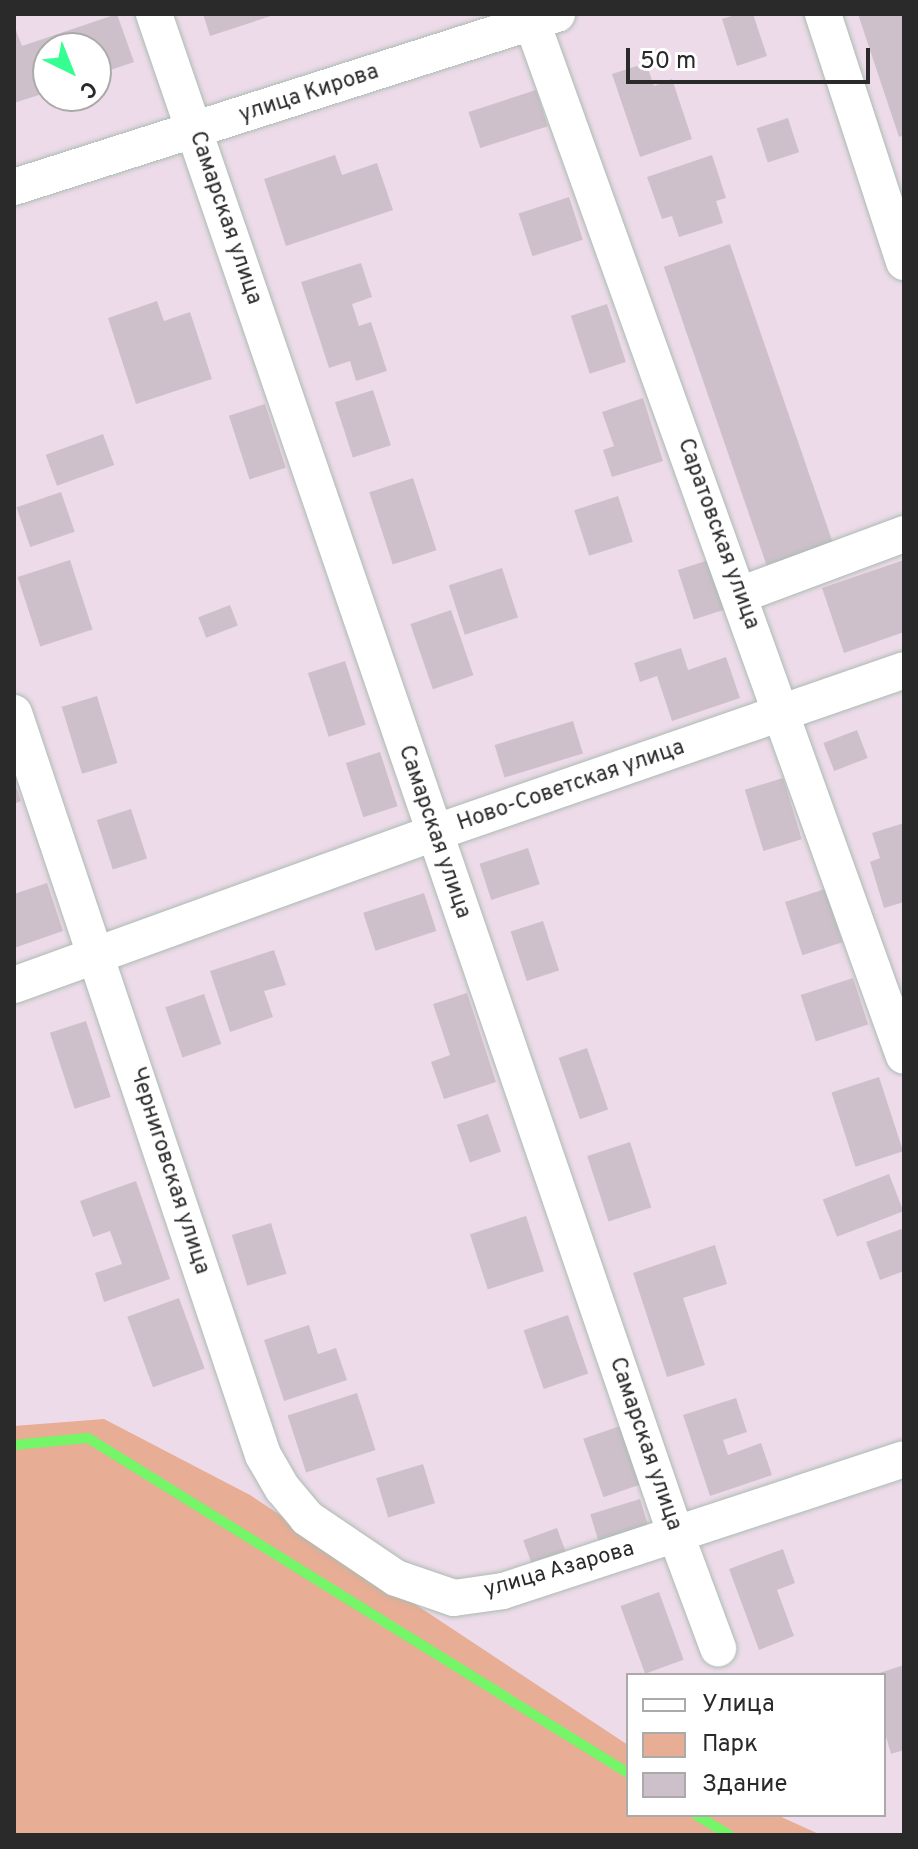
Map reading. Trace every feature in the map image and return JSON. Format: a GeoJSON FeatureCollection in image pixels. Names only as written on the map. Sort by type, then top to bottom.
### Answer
{"type":"FeatureCollection","features":[{"type":"Feature","properties":{"kind":"street","name":"Самарская улица"},"geometry":{"type":"LineString","coordinates":[[154,14],[676,1535],[718,1648]]}},
{"type":"Feature","properties":{"kind":"street"},"geometry":{"type":"LineString","coordinates":[[823,14],[904,262]]}},
{"type":"Feature","properties":{"kind":"street","name":"улица Кирова"},"geometry":{"type":"LineString","coordinates":[[14,187],[539,17]]}},
{"type":"Feature","properties":{"kind":"street","name":"Саратовская улица"},"geometry":{"type":"LineString","coordinates":[[539,17],[904,1056]]}},
{"type":"Feature","properties":{"kind":"street"},"geometry":{"type":"LineString","coordinates":[[740,595],[904,534]]}},
{"type":"Feature","properties":{"kind":"street","name":"Ново-Советская улица"},"geometry":{"type":"LineString","coordinates":[[14,985],[434,833],[904,670]]}},
{"type":"Feature","properties":{"kind":"street","name":"Черниговская улица"},"geometry":{"type":"LineString","coordinates":[[14,713],[263,1455],[283,1489],[307,1518],[396,1578]]}},
{"type":"Feature","properties":{"kind":"street","name":"улица Азарова"},"geometry":{"type":"LineString","coordinates":[[396,1578],[454,1598],[503,1591],[904,1459]]}},
{"type":"Feature","properties":{"kind":"green space"},"geometry":{"type":"Polygon","coordinates":[[[104,1419],[250,1495],[626,1744],[626,1817],[781,1817],[821,1835],[14,1835],[14,1426],[104,1419]]]}},
{"type":"Feature","properties":{"kind":"building"},"geometry":{"type":"Polygon","coordinates":[[[117,14],[134,62],[112,70],[112,32],[64,32],[117,14]]]}},
{"type":"Feature","properties":{"kind":"building"},"geometry":{"type":"Polygon","coordinates":[[[203,14],[274,14],[274,15],[210,36],[203,14]]]}},
{"type":"Feature","properties":{"kind":"building"},"geometry":{"type":"Polygon","coordinates":[[[753,14],[767,56],[737,66],[722,19],[753,14]]]}},
{"type":"Feature","properties":{"kind":"building"},"geometry":{"type":"Polygon","coordinates":[[[858,14],[904,14],[904,135],[899,137],[858,14]]]}},
{"type":"Feature","properties":{"kind":"building"},"geometry":{"type":"Polygon","coordinates":[[[14,25],[22,46],[32,43],[32,97],[14,103],[14,25]]]}},
{"type":"Feature","properties":{"kind":"building"},"geometry":{"type":"Polygon","coordinates":[[[646,63],[654,86],[672,79],[692,139],[640,157],[612,74],[646,63]]]}},
{"type":"Feature","properties":{"kind":"building"},"geometry":{"type":"Polygon","coordinates":[[[536,90],[548,126],[480,148],[468,112],[536,90]]]}},
{"type":"Feature","properties":{"kind":"building"},"geometry":{"type":"Polygon","coordinates":[[[788,118],[799,152],[768,162],[757,128],[788,118]]]}},
{"type":"Feature","properties":{"kind":"building"},"geometry":{"type":"Polygon","coordinates":[[[335,155],[342,175],[377,163],[393,210],[286,246],[264,179],[335,155]]]}},
{"type":"Feature","properties":{"kind":"building"},"geometry":{"type":"Polygon","coordinates":[[[712,155],[726,198],[716,201],[723,223],[679,237],[672,216],[662,219],[647,177],[712,155]]]}},
{"type":"Feature","properties":{"kind":"building"},"geometry":{"type":"Polygon","coordinates":[[[569,197],[583,240],[532,256],[519,213],[569,197]]]}},
{"type":"Feature","properties":{"kind":"building"},"geometry":{"type":"Polygon","coordinates":[[[730,244],[833,543],[767,566],[664,267],[730,244]]]}},
{"type":"Feature","properties":{"kind":"building"},"geometry":{"type":"Polygon","coordinates":[[[361,263],[372,297],[352,304],[359,326],[371,322],[387,371],[356,381],[350,361],[329,368],[301,282],[361,263]]]}},
{"type":"Feature","properties":{"kind":"building"},"geometry":{"type":"Polygon","coordinates":[[[157,301],[164,321],[190,312],[212,379],[136,404],[108,318],[157,301]]]}},
{"type":"Feature","properties":{"kind":"building"},"geometry":{"type":"Polygon","coordinates":[[[607,304],[626,362],[590,374],[571,316],[607,304]]]}},
{"type":"Feature","properties":{"kind":"building"},"geometry":{"type":"Polygon","coordinates":[[[373,390],[391,445],[353,458],[335,402],[373,390]]]}},
{"type":"Feature","properties":{"kind":"building"},"geometry":{"type":"Polygon","coordinates":[[[643,398],[663,461],[612,477],[603,450],[614,446],[602,412],[643,398]]]}},
{"type":"Feature","properties":{"kind":"building"},"geometry":{"type":"Polygon","coordinates":[[[265,404],[286,468],[250,479],[229,416],[265,404]]]}},
{"type":"Feature","properties":{"kind":"building"},"geometry":{"type":"Polygon","coordinates":[[[103,434],[114,465],[57,486],[46,455],[103,434]]]}},
{"type":"Feature","properties":{"kind":"building"},"geometry":{"type":"Polygon","coordinates":[[[413,478],[436,550],[393,564],[369,492],[413,478]]]}},
{"type":"Feature","properties":{"kind":"building"},"geometry":{"type":"Polygon","coordinates":[[[61,492],[75,532],[30,547],[17,507],[61,492]]]}},
{"type":"Feature","properties":{"kind":"building"},"geometry":{"type":"Polygon","coordinates":[[[618,496],[633,542],[589,556],[574,510],[618,496]]]}},
{"type":"Feature","properties":{"kind":"building"},"geometry":{"type":"Polygon","coordinates":[[[712,559],[728,608],[694,620],[678,570],[712,559]]]}},
{"type":"Feature","properties":{"kind":"building"},"geometry":{"type":"Polygon","coordinates":[[[70,560],[93,629],[40,646],[18,577],[70,560]]]}},
{"type":"Feature","properties":{"kind":"building"},"geometry":{"type":"Polygon","coordinates":[[[904,560],[904,632],[844,653],[822,588],[904,560]]]}},
{"type":"Feature","properties":{"kind":"building"},"geometry":{"type":"Polygon","coordinates":[[[502,568],[518,617],[465,635],[449,585],[502,568]]]}},
{"type":"Feature","properties":{"kind":"building"},"geometry":{"type":"Polygon","coordinates":[[[230,605],[238,626],[206,638],[198,617],[230,605]]]}},
{"type":"Feature","properties":{"kind":"building"},"geometry":{"type":"Polygon","coordinates":[[[451,610],[473,675],[433,689],[410,624],[451,610]]]}},
{"type":"Feature","properties":{"kind":"building"},"geometry":{"type":"Polygon","coordinates":[[[681,648],[688,670],[726,657],[740,698],[672,721],[657,676],[640,682],[634,663],[681,648]]]}},
{"type":"Feature","properties":{"kind":"building"},"geometry":{"type":"Polygon","coordinates":[[[345,661],[366,725],[329,737],[308,673],[345,661]]]}},
{"type":"Feature","properties":{"kind":"building"},"geometry":{"type":"Polygon","coordinates":[[[97,696],[117,763],[82,774],[62,707],[97,696]]]}},
{"type":"Feature","properties":{"kind":"building"},"geometry":{"type":"Polygon","coordinates":[[[573,721],[583,754],[505,777],[495,745],[573,721]]]}},
{"type":"Feature","properties":{"kind":"building"},"geometry":{"type":"Polygon","coordinates":[[[857,730],[868,758],[834,771],[823,743],[857,730]]]}},
{"type":"Feature","properties":{"kind":"building"},"geometry":{"type":"Polygon","coordinates":[[[380,752],[398,806],[363,817],[346,763],[380,752]]]}},
{"type":"Feature","properties":{"kind":"building"},"geometry":{"type":"Polygon","coordinates":[[[783,778],[802,839],[763,851],[745,790],[783,778]]]}},
{"type":"Feature","properties":{"kind":"building"},"geometry":{"type":"Polygon","coordinates":[[[14,781],[21,801],[14,804],[14,781]]]}},
{"type":"Feature","properties":{"kind":"building"},"geometry":{"type":"Polygon","coordinates":[[[131,809],[147,858],[113,870],[97,820],[131,809]]]}},
{"type":"Feature","properties":{"kind":"building"},"geometry":{"type":"Polygon","coordinates":[[[904,823],[904,902],[884,908],[870,862],[880,858],[872,833],[904,823]]]}},
{"type":"Feature","properties":{"kind":"building"},"geometry":{"type":"Polygon","coordinates":[[[528,848],[540,884],[491,900],[479,864],[528,848]]]}},
{"type":"Feature","properties":{"kind":"building"},"geometry":{"type":"Polygon","coordinates":[[[47,883],[63,931],[14,948],[14,894],[47,883]]]}},
{"type":"Feature","properties":{"kind":"building"},"geometry":{"type":"Polygon","coordinates":[[[825,889],[842,942],[802,955],[785,902],[825,889]]]}},
{"type":"Feature","properties":{"kind":"building"},"geometry":{"type":"Polygon","coordinates":[[[424,893],[436,931],[375,951],[363,913],[424,893]]]}},
{"type":"Feature","properties":{"kind":"building"},"geometry":{"type":"Polygon","coordinates":[[[543,921],[559,970],[527,981],[511,932],[543,921]]]}},
{"type":"Feature","properties":{"kind":"building"},"geometry":{"type":"Polygon","coordinates":[[[274,950],[286,985],[264,991],[273,1017],[230,1032],[210,971],[274,950]]]}},
{"type":"Feature","properties":{"kind":"building"},"geometry":{"type":"Polygon","coordinates":[[[853,978],[868,1025],[816,1042],[801,995],[853,978]]]}},
{"type":"Feature","properties":{"kind":"building"},"geometry":{"type":"Polygon","coordinates":[[[467,993],[496,1082],[444,1099],[431,1062],[450,1055],[433,1004],[467,993]]]}},
{"type":"Feature","properties":{"kind":"building"},"geometry":{"type":"Polygon","coordinates":[[[204,994],[221,1044],[182,1057],[165,1007],[204,994]]]}},
{"type":"Feature","properties":{"kind":"building"},"geometry":{"type":"Polygon","coordinates":[[[86,1021],[111,1097],[75,1109],[50,1033],[86,1021]]]}},
{"type":"Feature","properties":{"kind":"building"},"geometry":{"type":"Polygon","coordinates":[[[587,1048],[608,1109],[580,1119],[559,1058],[587,1048]]]}},
{"type":"Feature","properties":{"kind":"building"},"geometry":{"type":"Polygon","coordinates":[[[879,1077],[903,1151],[856,1167],[831,1092],[879,1077]]]}},
{"type":"Feature","properties":{"kind":"building"},"geometry":{"type":"Polygon","coordinates":[[[488,1114],[501,1152],[470,1163],[457,1125],[488,1114]]]}},
{"type":"Feature","properties":{"kind":"building"},"geometry":{"type":"Polygon","coordinates":[[[630,1142],[651,1208],[609,1222],[587,1156],[630,1142]]]}},
{"type":"Feature","properties":{"kind":"building"},"geometry":{"type":"Polygon","coordinates":[[[889,1174],[903,1211],[837,1237],[823,1199],[889,1174]]]}},
{"type":"Feature","properties":{"kind":"building"},"geometry":{"type":"Polygon","coordinates":[[[136,1181],[170,1279],[104,1302],[95,1273],[122,1264],[110,1231],[93,1237],[80,1201],[136,1181]]]}},
{"type":"Feature","properties":{"kind":"building"},"geometry":{"type":"Polygon","coordinates":[[[526,1216],[544,1271],[488,1289],[470,1234],[526,1216]]]}},
{"type":"Feature","properties":{"kind":"building"},"geometry":{"type":"Polygon","coordinates":[[[271,1223],[286,1274],[247,1286],[232,1235],[271,1223]]]}},
{"type":"Feature","properties":{"kind":"building"},"geometry":{"type":"Polygon","coordinates":[[[904,1228],[904,1271],[880,1280],[866,1242],[904,1228]]]}},
{"type":"Feature","properties":{"kind":"building"},"geometry":{"type":"Polygon","coordinates":[[[715,1245],[727,1284],[683,1298],[705,1365],[667,1377],[633,1273],[715,1245]]]}},
{"type":"Feature","properties":{"kind":"building"},"geometry":{"type":"Polygon","coordinates":[[[179,1298],[205,1368],[153,1387],[127,1317],[179,1298]]]}},
{"type":"Feature","properties":{"kind":"building"},"geometry":{"type":"Polygon","coordinates":[[[568,1315],[588,1374],[544,1389],[524,1330],[568,1315]]]}},
{"type":"Feature","properties":{"kind":"building"},"geometry":{"type":"Polygon","coordinates":[[[309,1325],[318,1354],[336,1348],[347,1380],[284,1401],[264,1340],[309,1325]]]}},
{"type":"Feature","properties":{"kind":"building"},"geometry":{"type":"Polygon","coordinates":[[[357,1393],[376,1450],[306,1473],[288,1416],[357,1393]]]}},
{"type":"Feature","properties":{"kind":"building"},"geometry":{"type":"Polygon","coordinates":[[[736,1398],[747,1432],[723,1440],[728,1455],[761,1443],[772,1475],[710,1496],[683,1415],[736,1398]]]}},
{"type":"Feature","properties":{"kind":"building"},"geometry":{"type":"Polygon","coordinates":[[[623,1425],[643,1484],[603,1497],[583,1439],[623,1425]]]}},
{"type":"Feature","properties":{"kind":"building"},"geometry":{"type":"Polygon","coordinates":[[[423,1464],[435,1503],[388,1518],[376,1478],[423,1464]]]}},
{"type":"Feature","properties":{"kind":"building"},"geometry":{"type":"Polygon","coordinates":[[[640,1499],[650,1532],[600,1547],[590,1514],[640,1499]]]}},
{"type":"Feature","properties":{"kind":"building"},"geometry":{"type":"Polygon","coordinates":[[[557,1528],[568,1559],[534,1571],[523,1540],[557,1528]]]}},
{"type":"Feature","properties":{"kind":"building"},"geometry":{"type":"Polygon","coordinates":[[[783,1549],[795,1583],[777,1590],[794,1636],[759,1650],[729,1569],[783,1549]]]}},
{"type":"Feature","properties":{"kind":"building"},"geometry":{"type":"Polygon","coordinates":[[[659,1592],[684,1660],[645,1673],[620,1606],[659,1592]]]}},
{"type":"Feature","properties":{"kind":"building"},"geometry":{"type":"Polygon","coordinates":[[[904,1665],[904,1750],[891,1754],[886,1737],[886,1673],[879,1673],[904,1665]]]}},
{"type":"Feature","properties":{"kind":"waterway"},"geometry":{"type":"LineString","coordinates":[[14,1445],[88,1438],[626,1772]]}},
{"type":"Feature","properties":{"kind":"waterway"},"geometry":{"type":"LineString","coordinates":[[699,1817],[729,1835]]}}]}
